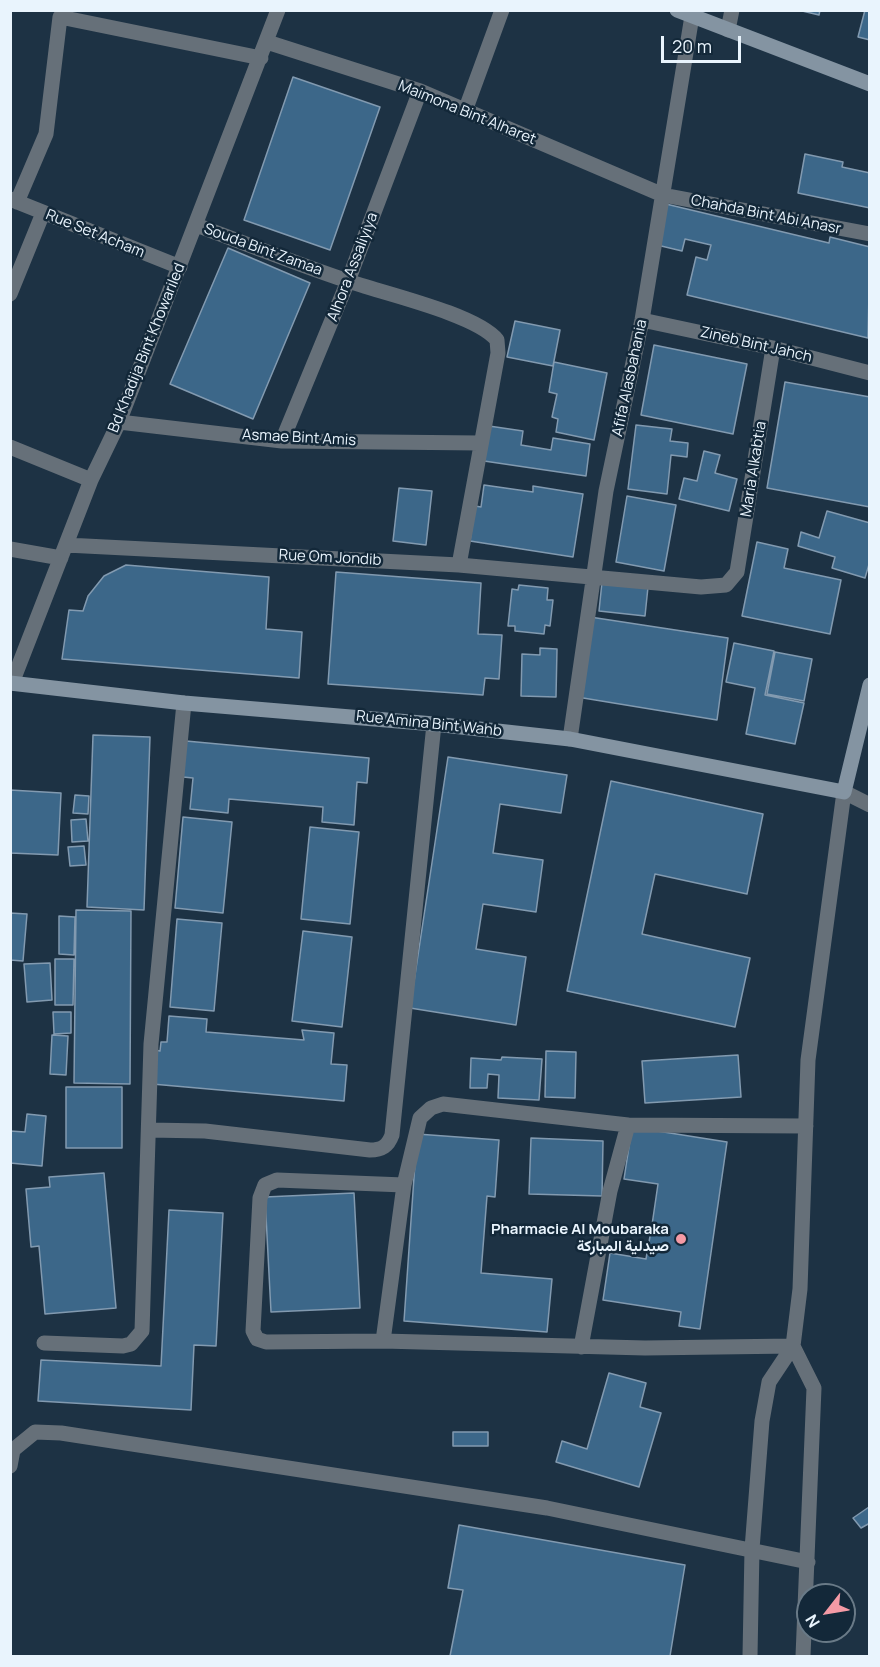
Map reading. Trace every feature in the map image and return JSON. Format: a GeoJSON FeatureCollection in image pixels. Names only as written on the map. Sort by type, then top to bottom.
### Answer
{"type":"FeatureCollection","features":[{"type":"Feature","properties":{"kind":"main road"},"geometry":{"type":"LineString","coordinates":[[677,10],[870,84]]}},
{"type":"Feature","properties":{"kind":"main road","name":"Rue Amina Bint Wahb"},"geometry":{"type":"LineString","coordinates":[[11,683],[184,703],[434,724],[570,739],[844,792]]}},
{"type":"Feature","properties":{"kind":"main road"},"geometry":{"type":"LineString","coordinates":[[844,792],[870,685]]}},
{"type":"Feature","properties":{"kind":"street","name":"Bd Khadija Bint Khowariled"},"geometry":{"type":"LineString","coordinates":[[11,683],[91,480],[119,422],[278,10]]}},
{"type":"Feature","properties":{"kind":"street"},"geometry":{"type":"LineString","coordinates":[[465,111],[502,10]]}},
{"type":"Feature","properties":{"kind":"street"},"geometry":{"type":"LineString","coordinates":[[728,30],[732,10]]}},
{"type":"Feature","properties":{"kind":"street"},"geometry":{"type":"LineString","coordinates":[[14,201],[46,134],[60,14],[261,58]]}},
{"type":"Feature","properties":{"kind":"street","name":"Afifa Alasbahania"},"geometry":{"type":"LineString","coordinates":[[570,739],[606,491],[642,320],[692,16]]}},
{"type":"Feature","properties":{"kind":"street","name":"Maimona Bint Alharet"},"geometry":{"type":"LineString","coordinates":[[267,42],[420,91],[663,195]]}},
{"type":"Feature","properties":{"kind":"street","name":"Alhora Assaliyiya"},"geometry":{"type":"LineString","coordinates":[[282,441],[348,282],[420,91]]}},
{"type":"Feature","properties":{"kind":"street","name":"Chahda Bint Abi Anasr"},"geometry":{"type":"LineString","coordinates":[[663,195],[870,234]]}},
{"type":"Feature","properties":{"kind":"street","name":"Rue Set Acham"},"geometry":{"type":"LineString","coordinates":[[14,201],[180,267]]}},
{"type":"Feature","properties":{"kind":"street"},"geometry":{"type":"LineString","coordinates":[[10,294],[43,213]]}},
{"type":"Feature","properties":{"kind":"street","name":"Souda Bint Zamaa"},"geometry":{"type":"LineString","coordinates":[[196,225],[348,282],[461,318],[487,331],[497,340],[499,346],[480,443]]}},
{"type":"Feature","properties":{"kind":"street","name":"Zineb Bint Jahch"},"geometry":{"type":"LineString","coordinates":[[642,320],[773,348],[870,373]]}},
{"type":"Feature","properties":{"kind":"street","name":"Maria Alkabtia"},"geometry":{"type":"LineString","coordinates":[[726,585],[737,572],[773,348]]}},
{"type":"Feature","properties":{"kind":"street","name":"Asmae Bint Amis"},"geometry":{"type":"LineString","coordinates":[[119,422],[282,441],[480,443]]}},
{"type":"Feature","properties":{"kind":"street"},"geometry":{"type":"LineString","coordinates":[[459,565],[480,443]]}},
{"type":"Feature","properties":{"kind":"street"},"geometry":{"type":"LineString","coordinates":[[10,447],[91,480]]}},
{"type":"Feature","properties":{"kind":"street","name":"Rue Om Jondib"},"geometry":{"type":"LineString","coordinates":[[10,549],[459,565],[701,587],[726,585]]}},
{"type":"Feature","properties":{"kind":"street"},"geometry":{"type":"LineString","coordinates":[[45,1344],[123,1346],[131,1344],[142,1331],[151,1044],[184,703]]}},
{"type":"Feature","properties":{"kind":"street"},"geometry":{"type":"LineString","coordinates":[[149,1130],[205,1131],[370,1150],[383,1148],[387,1144],[392,1135],[434,724]]}},
{"type":"Feature","properties":{"kind":"street"},"geometry":{"type":"LineString","coordinates":[[750,1656],[752,1549],[762,1421],[769,1382],[793,1346],[800,1289],[808,1060],[844,792],[870,805]]}},
{"type":"Feature","properties":{"kind":"street"},"geometry":{"type":"LineString","coordinates":[[383,1341],[404,1185],[420,1118],[437,1106],[628,1125],[806,1126]]}},
{"type":"Feature","properties":{"kind":"street"},"geometry":{"type":"LineString","coordinates":[[581,1347],[610,1191],[628,1125]]}},
{"type":"Feature","properties":{"kind":"street"},"geometry":{"type":"LineString","coordinates":[[404,1185],[271,1180],[261,1191],[260,1198],[253,1331],[257,1339],[266,1342],[383,1341],[581,1347],[793,1346]]}},
{"type":"Feature","properties":{"kind":"street"},"geometry":{"type":"LineString","coordinates":[[793,1346],[814,1388],[803,1656]]}},
{"type":"Feature","properties":{"kind":"street"},"geometry":{"type":"LineString","coordinates":[[10,1466],[13,1450],[35,1432],[61,1433],[547,1508],[808,1562]]}},
{"type":"Feature","properties":{"kind":"building"},"geometry":{"type":"Polygon","coordinates":[[[798,10],[820,10],[819,15],[798,10]]]}},
{"type":"Feature","properties":{"kind":"building"},"geometry":{"type":"Polygon","coordinates":[[[865,10],[870,10],[870,40],[858,37],[865,10]]]}},
{"type":"Feature","properties":{"kind":"building"},"geometry":{"type":"Polygon","coordinates":[[[293,77],[380,107],[330,250],[244,220],[293,77]]]}},
{"type":"Feature","properties":{"kind":"building"},"geometry":{"type":"Polygon","coordinates":[[[805,154],[843,162],[842,167],[870,173],[870,208],[798,193],[805,154]]]}},
{"type":"Feature","properties":{"kind":"building"},"geometry":{"type":"Polygon","coordinates":[[[666,204],[829,243],[830,237],[870,247],[868,338],[687,295],[696,257],[707,260],[711,245],[685,239],[682,251],[657,245],[666,204]]]}},
{"type":"Feature","properties":{"kind":"building"},"geometry":{"type":"Polygon","coordinates":[[[228,248],[310,283],[253,419],[170,384],[228,248]]]}},
{"type":"Feature","properties":{"kind":"building"},"geometry":{"type":"Polygon","coordinates":[[[515,321],[560,330],[553,366],[507,357],[515,321]]]}},
{"type":"Feature","properties":{"kind":"building"},"geometry":{"type":"Polygon","coordinates":[[[654,345],[747,364],[733,434],[641,415],[654,345]]]}},
{"type":"Feature","properties":{"kind":"building"},"geometry":{"type":"Polygon","coordinates":[[[554,362],[607,373],[594,440],[556,432],[558,419],[552,417],[557,394],[549,392],[554,362]]]}},
{"type":"Feature","properties":{"kind":"building"},"geometry":{"type":"Polygon","coordinates":[[[785,382],[870,397],[870,507],[767,488],[785,382]]]}},
{"type":"Feature","properties":{"kind":"building"},"geometry":{"type":"Polygon","coordinates":[[[636,425],[672,429],[670,441],[688,443],[687,457],[671,455],[667,494],[628,489],[636,425]]]}},
{"type":"Feature","properties":{"kind":"building"},"geometry":{"type":"Polygon","coordinates":[[[489,426],[523,431],[521,445],[551,450],[553,438],[590,444],[586,476],[484,461],[489,426]]]}},
{"type":"Feature","properties":{"kind":"building"},"geometry":{"type":"Polygon","coordinates":[[[704,451],[720,455],[715,473],[737,479],[729,511],[679,499],[684,478],[697,481],[704,451]]]}},
{"type":"Feature","properties":{"kind":"building"},"geometry":{"type":"Polygon","coordinates":[[[484,485],[533,492],[533,486],[583,494],[573,557],[470,541],[475,506],[481,507],[484,485]]]}},
{"type":"Feature","properties":{"kind":"building"},"geometry":{"type":"Polygon","coordinates":[[[399,488],[432,491],[426,545],[393,541],[399,488]]]}},
{"type":"Feature","properties":{"kind":"building"},"geometry":{"type":"Polygon","coordinates":[[[627,496],[676,505],[664,571],[616,562],[627,496]]]}},
{"type":"Feature","properties":{"kind":"building"},"geometry":{"type":"Polygon","coordinates":[[[827,511],[870,523],[870,561],[865,578],[832,568],[835,557],[798,546],[801,532],[819,538],[827,511]]]}},
{"type":"Feature","properties":{"kind":"building"},"geometry":{"type":"Polygon","coordinates":[[[757,542],[788,549],[784,568],[841,580],[830,634],[742,616],[757,542]]]}},
{"type":"Feature","properties":{"kind":"building"},"geometry":{"type":"Polygon","coordinates":[[[126,565],[269,577],[266,629],[302,632],[299,678],[62,659],[69,610],[83,611],[88,596],[104,576],[126,565]]]}},
{"type":"Feature","properties":{"kind":"building"},"geometry":{"type":"Polygon","coordinates":[[[336,572],[481,583],[478,634],[502,635],[499,679],[485,678],[483,695],[328,684],[336,572]]]}},
{"type":"Feature","properties":{"kind":"building"},"geometry":{"type":"Polygon","coordinates":[[[602,582],[648,587],[645,616],[599,611],[602,582]]]}},
{"type":"Feature","properties":{"kind":"building"},"geometry":{"type":"Polygon","coordinates":[[[519,585],[548,588],[547,600],[553,600],[550,626],[545,625],[544,634],[515,631],[515,626],[508,626],[512,589],[518,590],[519,585]]]}},
{"type":"Feature","properties":{"kind":"building"},"geometry":{"type":"Polygon","coordinates":[[[590,617],[728,638],[717,720],[577,697],[590,617]]]}},
{"type":"Feature","properties":{"kind":"building"},"geometry":{"type":"Polygon","coordinates":[[[734,643],[774,651],[765,695],[804,703],[795,744],[746,734],[755,688],[726,682],[734,643]]]}},
{"type":"Feature","properties":{"kind":"building"},"geometry":{"type":"Polygon","coordinates":[[[540,648],[557,649],[556,697],[521,696],[522,654],[540,655],[540,648]]]}},
{"type":"Feature","properties":{"kind":"building"},"geometry":{"type":"Polygon","coordinates":[[[775,652],[812,659],[804,701],[767,694],[775,652]]]}},
{"type":"Feature","properties":{"kind":"building"},"geometry":{"type":"Polygon","coordinates":[[[93,735],[150,737],[144,910],[87,907],[93,735]]]}},
{"type":"Feature","properties":{"kind":"building"},"geometry":{"type":"Polygon","coordinates":[[[186,741],[369,758],[367,783],[357,782],[354,825],[322,822],[323,807],[229,799],[228,813],[190,809],[193,778],[183,777],[186,741]]]}},
{"type":"Feature","properties":{"kind":"building"},"geometry":{"type":"Polygon","coordinates":[[[448,757],[567,775],[561,813],[500,804],[493,853],[543,860],[536,912],[483,904],[476,949],[526,957],[516,1025],[410,1008],[448,757]]]}},
{"type":"Feature","properties":{"kind":"building"},"geometry":{"type":"Polygon","coordinates":[[[611,781],[763,814],[747,894],[655,874],[642,934],[750,958],[735,1027],[567,991],[611,781]]]}},
{"type":"Feature","properties":{"kind":"building"},"geometry":{"type":"Polygon","coordinates":[[[10,790],[61,793],[58,855],[10,853],[10,790]]]}},
{"type":"Feature","properties":{"kind":"building"},"geometry":{"type":"Polygon","coordinates":[[[75,795],[89,796],[88,814],[73,813],[75,795]]]}},
{"type":"Feature","properties":{"kind":"building"},"geometry":{"type":"Polygon","coordinates":[[[183,817],[232,822],[223,913],[175,908],[183,817]]]}},
{"type":"Feature","properties":{"kind":"building"},"geometry":{"type":"Polygon","coordinates":[[[86,819],[88,841],[72,842],[71,820],[86,819]]]}},
{"type":"Feature","properties":{"kind":"building"},"geometry":{"type":"Polygon","coordinates":[[[310,827],[359,832],[350,924],[301,919],[310,827]]]}},
{"type":"Feature","properties":{"kind":"building"},"geometry":{"type":"Polygon","coordinates":[[[84,846],[86,865],[70,866],[68,847],[84,846]]]}},
{"type":"Feature","properties":{"kind":"building"},"geometry":{"type":"Polygon","coordinates":[[[76,910],[131,911],[130,1084],[74,1083],[76,910]]]}},
{"type":"Feature","properties":{"kind":"building"},"geometry":{"type":"Polygon","coordinates":[[[10,913],[27,914],[23,961],[10,960],[10,913]]]}},
{"type":"Feature","properties":{"kind":"building"},"geometry":{"type":"Polygon","coordinates":[[[59,916],[75,917],[74,955],[59,954],[59,916]]]}},
{"type":"Feature","properties":{"kind":"building"},"geometry":{"type":"Polygon","coordinates":[[[177,919],[222,923],[214,1011],[170,1007],[177,919]]]}},
{"type":"Feature","properties":{"kind":"building"},"geometry":{"type":"Polygon","coordinates":[[[303,931],[352,937],[342,1027],[292,1021],[303,931]]]}},
{"type":"Feature","properties":{"kind":"building"},"geometry":{"type":"Polygon","coordinates":[[[55,959],[74,959],[73,1005],[55,1005],[55,959]]]}},
{"type":"Feature","properties":{"kind":"building"},"geometry":{"type":"Polygon","coordinates":[[[50,963],[52,1000],[27,1002],[24,964],[50,963]]]}},
{"type":"Feature","properties":{"kind":"building"},"geometry":{"type":"Polygon","coordinates":[[[53,1012],[71,1012],[71,1033],[54,1034],[53,1012]]]}},
{"type":"Feature","properties":{"kind":"building"},"geometry":{"type":"Polygon","coordinates":[[[169,1016],[207,1019],[206,1032],[304,1040],[302,1030],[334,1033],[331,1064],[347,1065],[344,1101],[152,1084],[155,1050],[160,1051],[161,1042],[167,1042],[169,1016]]]}},
{"type":"Feature","properties":{"kind":"building"},"geometry":{"type":"Polygon","coordinates":[[[52,1035],[68,1036],[66,1075],[50,1074],[52,1035]]]}},
{"type":"Feature","properties":{"kind":"building"},"geometry":{"type":"Polygon","coordinates":[[[546,1051],[576,1052],[575,1098],[545,1097],[546,1051]]]}},
{"type":"Feature","properties":{"kind":"building"},"geometry":{"type":"Polygon","coordinates":[[[738,1055],[741,1097],[645,1103],[642,1061],[738,1055]]]}},
{"type":"Feature","properties":{"kind":"building"},"geometry":{"type":"Polygon","coordinates":[[[502,1057],[542,1059],[539,1100],[498,1098],[499,1075],[488,1074],[487,1088],[470,1088],[471,1058],[501,1060],[502,1057]]]}},
{"type":"Feature","properties":{"kind":"building"},"geometry":{"type":"Polygon","coordinates":[[[66,1087],[122,1087],[122,1148],[66,1148],[66,1087]]]}},
{"type":"Feature","properties":{"kind":"building"},"geometry":{"type":"Polygon","coordinates":[[[27,1114],[46,1116],[42,1166],[10,1163],[10,1131],[25,1132],[27,1114]]]}},
{"type":"Feature","properties":{"kind":"building","name":"Pharmacie Al Moubaraka صيدلية المباركة"},"geometry":{"type":"Polygon","coordinates":[[[632,1127],[727,1142],[700,1329],[679,1326],[681,1312],[603,1300],[610,1253],[646,1259],[652,1225],[658,1184],[624,1179],[632,1127]]]}},
{"type":"Feature","properties":{"kind":"building"},"geometry":{"type":"Polygon","coordinates":[[[417,1134],[499,1140],[495,1197],[487,1196],[481,1273],[552,1279],[547,1332],[404,1321],[417,1134]]]}},
{"type":"Feature","properties":{"kind":"building"},"geometry":{"type":"Polygon","coordinates":[[[531,1138],[603,1141],[602,1196],[529,1194],[531,1138]]]}},
{"type":"Feature","properties":{"kind":"building"},"geometry":{"type":"Polygon","coordinates":[[[104,1173],[116,1308],[45,1314],[39,1246],[31,1247],[26,1189],[50,1187],[49,1177],[104,1173]]]}},
{"type":"Feature","properties":{"kind":"building"},"geometry":{"type":"Polygon","coordinates":[[[354,1193],[360,1308],[271,1312],[265,1197],[354,1193]]]}},
{"type":"Feature","properties":{"kind":"building"},"geometry":{"type":"Polygon","coordinates":[[[169,1210],[223,1213],[216,1346],[194,1345],[191,1410],[38,1401],[41,1360],[161,1366],[169,1210]]]}},
{"type":"Feature","properties":{"kind":"building"},"geometry":{"type":"Polygon","coordinates":[[[609,1373],[646,1383],[640,1407],[661,1413],[639,1487],[556,1462],[562,1441],[587,1449],[609,1373]]]}},
{"type":"Feature","properties":{"kind":"building"},"geometry":{"type":"Polygon","coordinates":[[[453,1432],[488,1432],[488,1446],[453,1446],[453,1432]]]}},
{"type":"Feature","properties":{"kind":"building"},"geometry":{"type":"Polygon","coordinates":[[[869,1507],[870,1523],[861,1528],[853,1518],[869,1507]]]}},
{"type":"Feature","properties":{"kind":"building"},"geometry":{"type":"Polygon","coordinates":[[[459,1525],[685,1565],[670,1656],[450,1656],[463,1590],[448,1588],[459,1525]]]}},
{"type":"Feature","properties":{"kind":"place","name":"Pharmacie Al Moubaraka صيدلية المباركة"},"geometry":{"type":"Point","coordinates":[681,1239]}}]}
